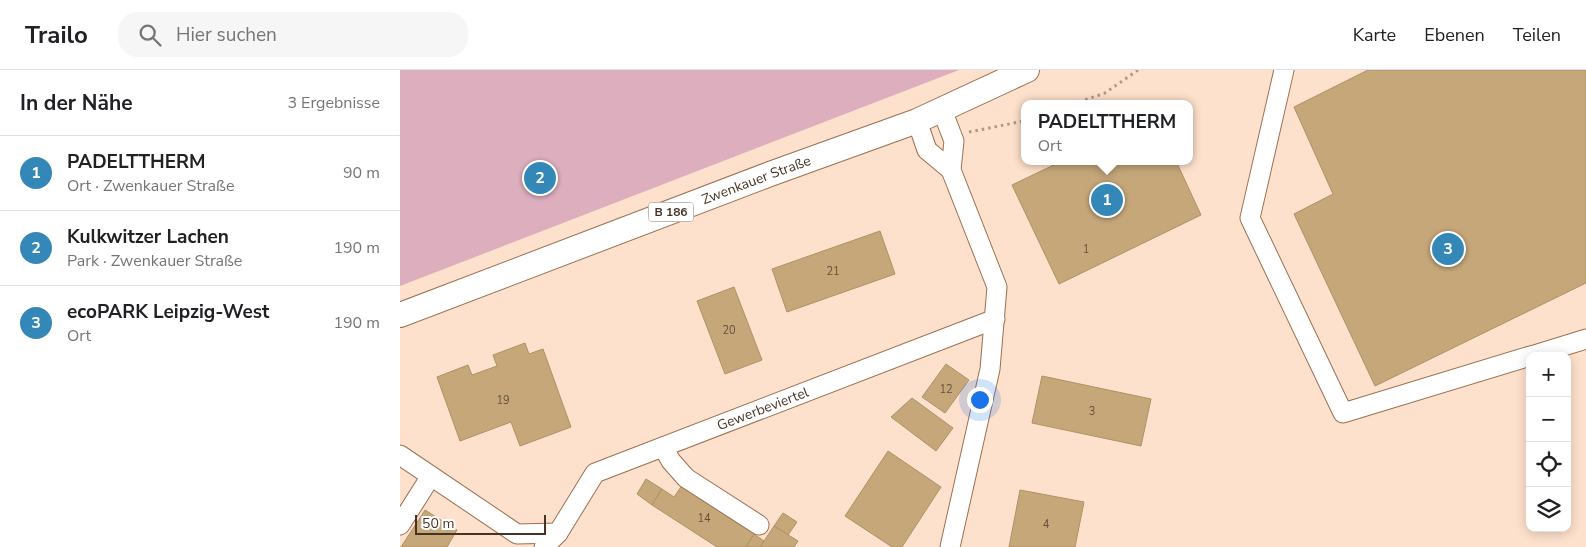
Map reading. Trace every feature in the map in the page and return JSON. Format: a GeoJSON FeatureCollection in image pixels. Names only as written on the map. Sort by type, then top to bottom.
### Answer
{"type":"FeatureCollection","features":[{"type":"Feature","properties":{"kind":"main road","name":"Zwenkauer Straße"},"geometry":{"type":"LineString","coordinates":[[400,315],[770,174],[917,121],[1027,70]]}},
{"type":"Feature","properties":{"kind":"lane"},"geometry":{"type":"LineString","coordinates":[[1284,70],[1250,218],[1343,413],[1526,357]]}},
{"type":"Feature","properties":{"kind":"lane"},"geometry":{"type":"LineString","coordinates":[[942,110],[954,141],[951,170],[997,287],[990,369],[950,547]]}},
{"type":"Feature","properties":{"kind":"lane"},"geometry":{"type":"LineString","coordinates":[[917,121],[928,150],[951,170]]}},
{"type":"Feature","properties":{"kind":"lane","name":"Gewerbeviertel"},"geometry":{"type":"LineString","coordinates":[[544,547],[563,540],[596,473],[995,319]]}},
{"type":"Feature","properties":{"kind":"lane"},"geometry":{"type":"LineString","coordinates":[[1543,352],[1586,339]]}},
{"type":"Feature","properties":{"kind":"lane"},"geometry":{"type":"LineString","coordinates":[[663,447],[671,461],[686,478],[759,525]]}},
{"type":"Feature","properties":{"kind":"lane"},"geometry":{"type":"LineString","coordinates":[[400,455],[516,534],[563,540]]}},
{"type":"Feature","properties":{"kind":"lane"},"geometry":{"type":"LineString","coordinates":[[400,525],[431,476]]}},
{"type":"Feature","properties":{"kind":"path"},"geometry":{"type":"LineString","coordinates":[[1085,100],[1105,93],[1138,70]]}},
{"type":"Feature","properties":{"kind":"path"},"geometry":{"type":"LineString","coordinates":[[952,136],[1021,122]]}},
{"type":"Feature","properties":{"kind":"shaded area"},"geometry":{"type":"Polygon","coordinates":[[[400,70],[959,70],[400,286],[400,70]]]}},
{"type":"Feature","properties":{"kind":"building"},"geometry":{"type":"Polygon","coordinates":[[[1368,70],[1586,70],[1586,283],[1375,386],[1294,214],[1333,194],[1294,107],[1368,70]]]}},
{"type":"Feature","properties":{"kind":"building"},"geometry":{"type":"Polygon","coordinates":[[[1054,165],[1178,165],[1201,215],[1059,284],[1012,185],[1054,165]]]}},
{"type":"Feature","properties":{"kind":"building"},"geometry":{"type":"Polygon","coordinates":[[[880,231],[895,274],[787,312],[772,269],[880,231]]]}},
{"type":"Feature","properties":{"kind":"building"},"geometry":{"type":"Polygon","coordinates":[[[734,287],[762,360],[725,374],[697,301],[734,287]]]}},
{"type":"Feature","properties":{"kind":"building"},"geometry":{"type":"Polygon","coordinates":[[[525,343],[529,354],[543,349],[571,427],[520,446],[511,422],[460,441],[437,377],[468,365],[472,375],[497,366],[493,355],[525,343]]]}},
{"type":"Feature","properties":{"kind":"building"},"geometry":{"type":"Polygon","coordinates":[[[946,364],[969,380],[945,413],[922,397],[946,364]]]}},
{"type":"Feature","properties":{"kind":"building"},"geometry":{"type":"Polygon","coordinates":[[[1042,376],[1151,399],[1141,446],[1032,423],[1042,376]]]}},
{"type":"Feature","properties":{"kind":"building"},"geometry":{"type":"Polygon","coordinates":[[[912,398],[953,428],[936,451],[891,417],[912,398]]]}},
{"type":"Feature","properties":{"kind":"building"},"geometry":{"type":"Polygon","coordinates":[[[888,451],[941,487],[902,547],[892,547],[845,516],[888,451]]]}},
{"type":"Feature","properties":{"kind":"building"},"geometry":{"type":"Polygon","coordinates":[[[646,479],[662,489],[652,505],[637,494],[646,479]]]}},
{"type":"Feature","properties":{"kind":"building"},"geometry":{"type":"Polygon","coordinates":[[[683,484],[756,532],[746,547],[717,547],[652,505],[662,489],[674,497],[683,484]]]}},
{"type":"Feature","properties":{"kind":"building"},"geometry":{"type":"Polygon","coordinates":[[[1020,490],[1084,502],[1075,547],[1009,547],[1020,490]]]}},
{"type":"Feature","properties":{"kind":"building"},"geometry":{"type":"Polygon","coordinates":[[[425,510],[457,530],[447,547],[401,547],[425,510]]]}},
{"type":"Feature","properties":{"kind":"building"},"geometry":{"type":"Polygon","coordinates":[[[783,513],[797,522],[788,535],[774,526],[783,513]]]}},
{"type":"Feature","properties":{"kind":"building"},"geometry":{"type":"Polygon","coordinates":[[[774,526],[798,541],[794,547],[760,547],[774,526]]]}},
{"type":"Feature","properties":{"kind":"building"},"geometry":{"type":"Polygon","coordinates":[[[754,534],[764,541],[760,547],[746,547],[754,534]]]}},
{"type":"Feature","properties":{"kind":"place","name":"Kulkwitzer Lachen"},"geometry":{"type":"Point","coordinates":[540,178]}},
{"type":"Feature","properties":{"kind":"place","name":"PADELTTHERM"},"geometry":{"type":"Point","coordinates":[1107,200]}},
{"type":"Feature","properties":{"kind":"place","name":"ecoPARK Leipzig-West"},"geometry":{"type":"Point","coordinates":[1448,249]}}]}
